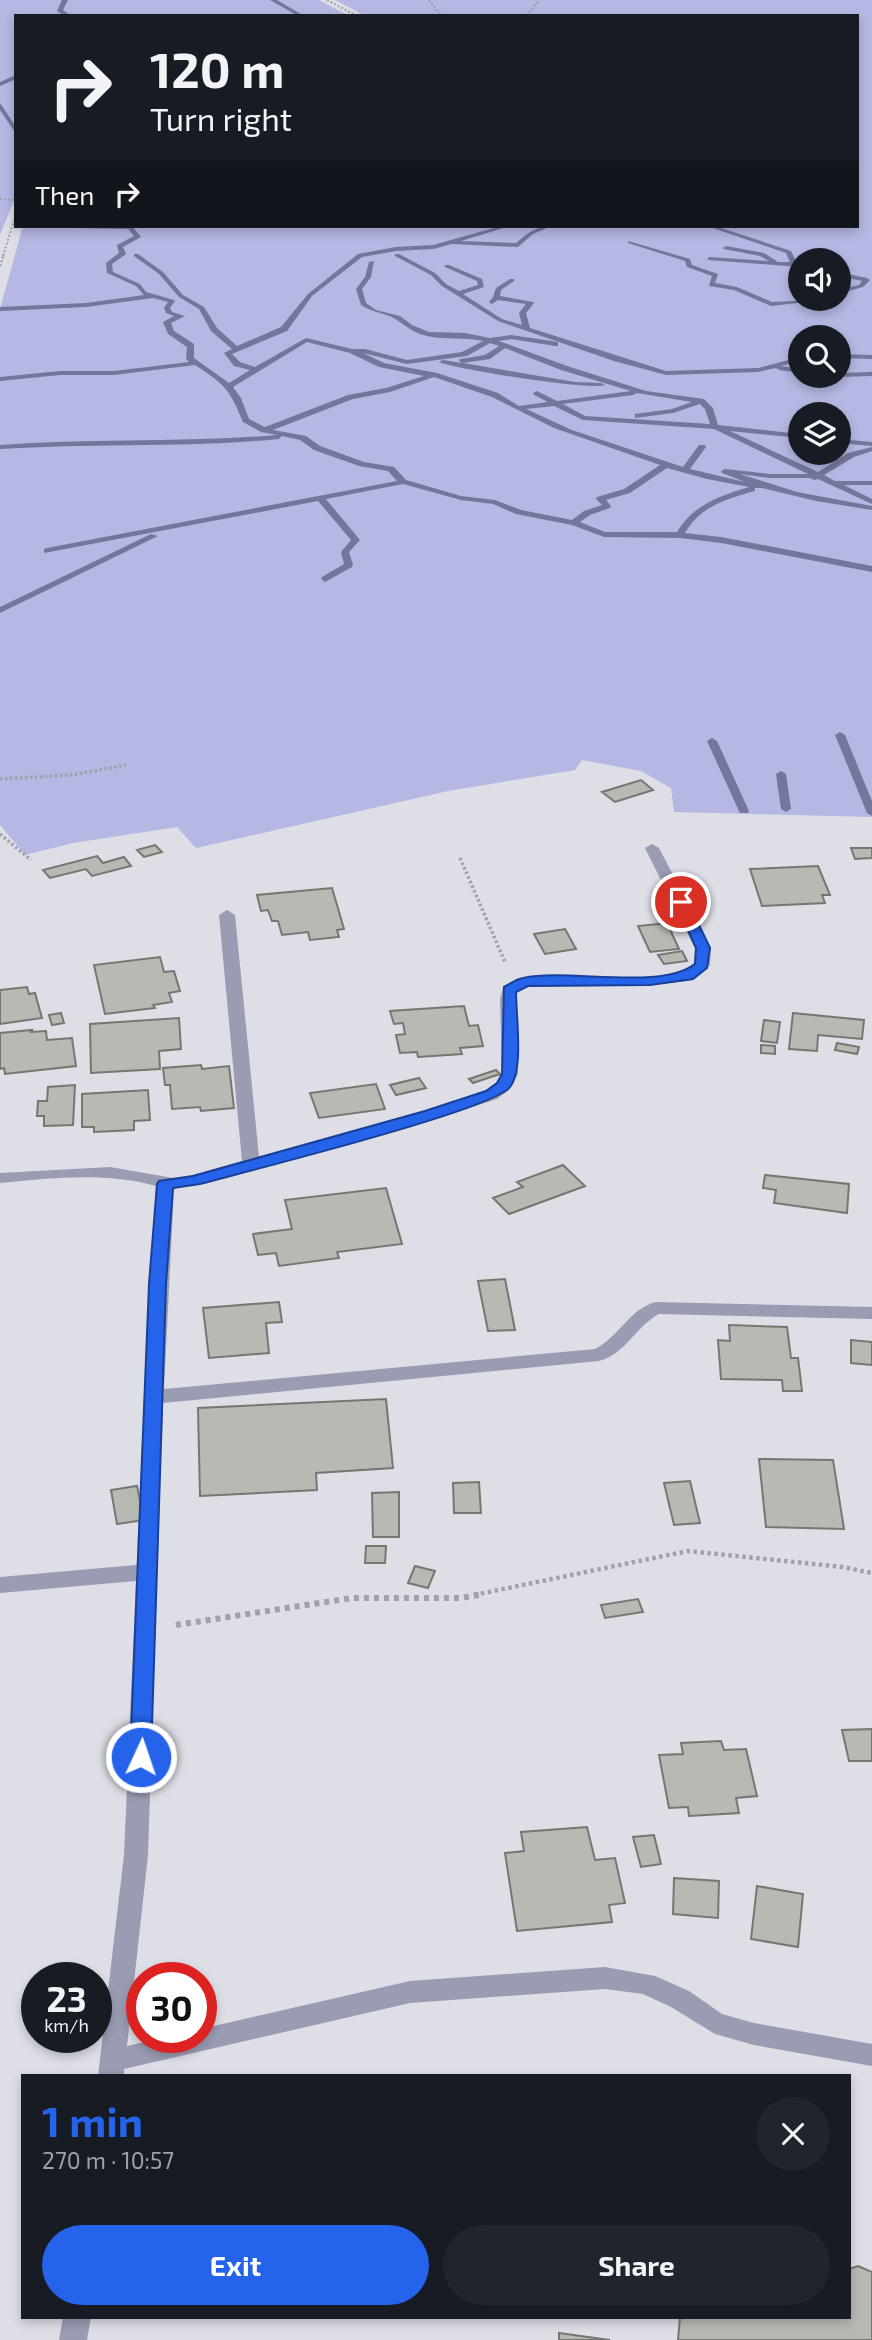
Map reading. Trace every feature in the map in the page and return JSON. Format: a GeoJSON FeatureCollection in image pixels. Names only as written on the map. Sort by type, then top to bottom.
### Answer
{"type":"FeatureCollection","features":[{"type":"Feature","properties":{"kind":"street"},"geometry":{"type":"LineString","coordinates":[[0,1178],[89,1172],[128,1173],[165,1184],[194,1180],[430,1115],[491,1095],[503,1086],[510,1074],[508,999],[509,990],[515,985],[525,982],[650,980],[688,976],[702,965],[703,948],[652,848]]}},
{"type":"Feature","properties":{"kind":"street"},"geometry":{"type":"LineString","coordinates":[[226,915],[251,1163]]}},
{"type":"Feature","properties":{"kind":"street"},"geometry":{"type":"LineString","coordinates":[[165,1184],[158,1284],[147,1629],[136,1859],[112,2068],[410,1992],[605,1978],[646,1984],[680,1999],[715,2023],[754,2034],[872,2055]]}},
{"type":"Feature","properties":{"kind":"street"},"geometry":{"type":"LineString","coordinates":[[154,1397],[599,1355],[614,1349],[639,1318],[656,1308],[872,1313]]}},
{"type":"Feature","properties":{"kind":"street"},"geometry":{"type":"LineString","coordinates":[[0,1585],[147,1572]]}},
{"type":"Feature","properties":{"kind":"street"},"geometry":{"type":"LineString","coordinates":[[74,2340],[77,2319]]}},
{"type":"Feature","properties":{"kind":"path"},"geometry":{"type":"LineString","coordinates":[[327,0],[353,14]]}},
{"type":"Feature","properties":{"kind":"path"},"geometry":{"type":"LineString","coordinates":[[0,266],[14,220]]}},
{"type":"Feature","properties":{"kind":"path"},"geometry":{"type":"LineString","coordinates":[[0,779],[72,775],[126,765]]}},
{"type":"Feature","properties":{"kind":"path"},"geometry":{"type":"LineString","coordinates":[[0,834],[31,860]]}},
{"type":"Feature","properties":{"kind":"path"},"geometry":{"type":"LineString","coordinates":[[460,858],[515,985]]}},
{"type":"Feature","properties":{"kind":"path"},"geometry":{"type":"LineString","coordinates":[[147,1629],[352,1598],[461,1598],[688,1551],[872,1573]]}},
{"type":"Feature","properties":{"kind":"shaded area"},"geometry":{"type":"Polygon","coordinates":[[[0,0],[319,0],[345,14],[14,14],[14,201],[0,235],[0,0]]]}},
{"type":"Feature","properties":{"kind":"shaded area"},"geometry":{"type":"Polygon","coordinates":[[[335,0],[872,0],[872,817],[674,812],[671,788],[641,771],[582,760],[575,770],[448,791],[196,848],[177,827],[73,843],[25,855],[0,825],[0,309],[22,228],[859,228],[859,14],[362,14],[335,0]]]}},
{"type":"Feature","properties":{"kind":"building"},"geometry":{"type":"Polygon","coordinates":[[[641,780],[653,790],[615,802],[602,792],[641,780]]]}},
{"type":"Feature","properties":{"kind":"building"},"geometry":{"type":"Polygon","coordinates":[[[155,845],[162,852],[144,857],[137,850],[155,845]]]}},
{"type":"Feature","properties":{"kind":"building"},"geometry":{"type":"Polygon","coordinates":[[[851,848],[872,848],[872,858],[855,859],[851,848]]]}},
{"type":"Feature","properties":{"kind":"building"},"geometry":{"type":"Polygon","coordinates":[[[97,856],[103,863],[124,857],[131,866],[92,876],[86,869],[50,878],[43,870],[97,856]]]}},
{"type":"Feature","properties":{"kind":"building"},"geometry":{"type":"Polygon","coordinates":[[[818,866],[830,895],[822,895],[825,903],[762,906],[750,869],[818,866]]]}},
{"type":"Feature","properties":{"kind":"building"},"geometry":{"type":"Polygon","coordinates":[[[332,888],[344,929],[337,930],[339,937],[310,940],[308,932],[282,935],[278,921],[272,921],[268,910],[261,911],[257,895],[332,888]]]}},
{"type":"Feature","properties":{"kind":"building"},"geometry":{"type":"Polygon","coordinates":[[[667,923],[679,949],[650,952],[638,926],[667,923]]]}},
{"type":"Feature","properties":{"kind":"building"},"geometry":{"type":"Polygon","coordinates":[[[565,929],[576,949],[545,954],[534,934],[565,929]]]}},
{"type":"Feature","properties":{"kind":"building"},"geometry":{"type":"Polygon","coordinates":[[[682,951],[687,961],[664,964],[658,955],[682,951]]]}},
{"type":"Feature","properties":{"kind":"building"},"geometry":{"type":"Polygon","coordinates":[[[160,957],[164,972],[174,971],[180,991],[169,993],[172,1002],[153,1005],[155,1008],[105,1014],[94,965],[160,957]]]}},
{"type":"Feature","properties":{"kind":"building"},"geometry":{"type":"Polygon","coordinates":[[[27,987],[29,994],[35,993],[42,1018],[0,1024],[0,990],[27,987]]]}},
{"type":"Feature","properties":{"kind":"building"},"geometry":{"type":"Polygon","coordinates":[[[464,1006],[469,1026],[478,1025],[483,1046],[460,1048],[462,1054],[418,1057],[417,1052],[400,1053],[396,1035],[405,1034],[403,1023],[394,1024],[390,1011],[464,1006]]]}},
{"type":"Feature","properties":{"kind":"building"},"geometry":{"type":"Polygon","coordinates":[[[61,1013],[64,1023],[52,1025],[49,1015],[61,1013]]]}},
{"type":"Feature","properties":{"kind":"building"},"geometry":{"type":"Polygon","coordinates":[[[793,1013],[864,1020],[862,1039],[818,1035],[817,1051],[789,1049],[793,1013]]]}},
{"type":"Feature","properties":{"kind":"building"},"geometry":{"type":"Polygon","coordinates":[[[179,1018],[181,1049],[159,1051],[160,1069],[91,1073],[90,1024],[179,1018]]]}},
{"type":"Feature","properties":{"kind":"building"},"geometry":{"type":"Polygon","coordinates":[[[764,1020],[780,1022],[777,1043],[761,1041],[764,1020]]]}},
{"type":"Feature","properties":{"kind":"building"},"geometry":{"type":"Polygon","coordinates":[[[32,1030],[31,1032],[46,1031],[47,1040],[72,1038],[76,1066],[5,1074],[4,1068],[0,1069],[0,1033],[32,1030]]]}},
{"type":"Feature","properties":{"kind":"building"},"geometry":{"type":"Polygon","coordinates":[[[837,1043],[859,1047],[857,1054],[835,1050],[837,1043]]]}},
{"type":"Feature","properties":{"kind":"building"},"geometry":{"type":"Polygon","coordinates":[[[761,1045],[775,1046],[775,1054],[761,1053],[761,1045]]]}},
{"type":"Feature","properties":{"kind":"building"},"geometry":{"type":"Polygon","coordinates":[[[201,1065],[202,1069],[229,1066],[234,1108],[201,1111],[200,1107],[172,1109],[170,1085],[165,1085],[163,1068],[201,1065]]]}},
{"type":"Feature","properties":{"kind":"building"},"geometry":{"type":"Polygon","coordinates":[[[496,1070],[500,1074],[473,1083],[469,1079],[496,1070]]]}},
{"type":"Feature","properties":{"kind":"building"},"geometry":{"type":"Polygon","coordinates":[[[419,1078],[426,1088],[396,1095],[390,1085],[419,1078]]]}},
{"type":"Feature","properties":{"kind":"building"},"geometry":{"type":"Polygon","coordinates":[[[376,1084],[385,1109],[319,1118],[310,1093],[376,1084]]]}},
{"type":"Feature","properties":{"kind":"building"},"geometry":{"type":"Polygon","coordinates":[[[75,1085],[73,1125],[44,1126],[44,1116],[37,1116],[38,1101],[47,1101],[48,1087],[75,1085]]]}},
{"type":"Feature","properties":{"kind":"building"},"geometry":{"type":"Polygon","coordinates":[[[148,1090],[150,1120],[134,1121],[134,1130],[94,1132],[94,1127],[82,1127],[82,1094],[148,1090]]]}},
{"type":"Feature","properties":{"kind":"building"},"geometry":{"type":"Polygon","coordinates":[[[563,1165],[585,1186],[509,1214],[493,1198],[523,1187],[517,1182],[563,1165]]]}},
{"type":"Feature","properties":{"kind":"building"},"geometry":{"type":"Polygon","coordinates":[[[765,1175],[849,1184],[847,1213],[774,1203],[776,1190],[763,1188],[765,1175]]]}},
{"type":"Feature","properties":{"kind":"building"},"geometry":{"type":"Polygon","coordinates":[[[386,1188],[402,1244],[337,1252],[339,1258],[279,1266],[276,1253],[258,1255],[253,1234],[292,1229],[285,1200],[386,1188]]]}},
{"type":"Feature","properties":{"kind":"building"},"geometry":{"type":"Polygon","coordinates":[[[505,1279],[515,1330],[488,1331],[478,1281],[505,1279]]]}},
{"type":"Feature","properties":{"kind":"building"},"geometry":{"type":"Polygon","coordinates":[[[279,1302],[282,1322],[266,1323],[269,1353],[209,1358],[203,1308],[279,1302]]]}},
{"type":"Feature","properties":{"kind":"building"},"geometry":{"type":"Polygon","coordinates":[[[729,1325],[787,1327],[791,1358],[798,1358],[802,1391],[783,1391],[782,1380],[721,1379],[718,1340],[730,1341],[729,1325]]]}},
{"type":"Feature","properties":{"kind":"building"},"geometry":{"type":"Polygon","coordinates":[[[851,1340],[872,1342],[872,1365],[851,1363],[851,1340]]]}},
{"type":"Feature","properties":{"kind":"building"},"geometry":{"type":"Polygon","coordinates":[[[386,1399],[393,1468],[316,1473],[317,1490],[200,1496],[198,1408],[386,1399]]]}},
{"type":"Feature","properties":{"kind":"building"},"geometry":{"type":"Polygon","coordinates":[[[759,1459],[833,1460],[844,1529],[766,1527],[759,1459]]]}},
{"type":"Feature","properties":{"kind":"building"},"geometry":{"type":"Polygon","coordinates":[[[690,1481],[700,1523],[674,1525],[664,1483],[690,1481]]]}},
{"type":"Feature","properties":{"kind":"building"},"geometry":{"type":"Polygon","coordinates":[[[479,1482],[481,1513],[454,1513],[453,1483],[479,1482]]]}},
{"type":"Feature","properties":{"kind":"building"},"geometry":{"type":"Polygon","coordinates":[[[137,1486],[144,1520],[117,1524],[111,1490],[137,1486]]]}},
{"type":"Feature","properties":{"kind":"building"},"geometry":{"type":"Polygon","coordinates":[[[399,1492],[399,1537],[373,1537],[372,1493],[399,1492]]]}},
{"type":"Feature","properties":{"kind":"building"},"geometry":{"type":"Polygon","coordinates":[[[366,1546],[386,1546],[385,1563],[365,1563],[366,1546]]]}},
{"type":"Feature","properties":{"kind":"building"},"geometry":{"type":"Polygon","coordinates":[[[415,1566],[435,1571],[428,1588],[408,1583],[415,1566]]]}},
{"type":"Feature","properties":{"kind":"building"},"geometry":{"type":"Polygon","coordinates":[[[638,1599],[643,1612],[605,1618],[601,1605],[638,1599]]]}},
{"type":"Feature","properties":{"kind":"building"},"geometry":{"type":"Polygon","coordinates":[[[872,1729],[872,1761],[849,1761],[842,1730],[872,1729]]]}},
{"type":"Feature","properties":{"kind":"building"},"geometry":{"type":"Polygon","coordinates":[[[721,1741],[724,1750],[746,1749],[757,1796],[736,1798],[739,1813],[689,1816],[688,1807],[669,1808],[659,1755],[683,1754],[681,1743],[721,1741]]]}},
{"type":"Feature","properties":{"kind":"building"},"geometry":{"type":"Polygon","coordinates":[[[587,1827],[595,1860],[615,1858],[625,1903],[609,1905],[612,1922],[517,1931],[505,1853],[524,1851],[521,1832],[587,1827]]]}},
{"type":"Feature","properties":{"kind":"building"},"geometry":{"type":"Polygon","coordinates":[[[654,1835],[661,1864],[641,1867],[633,1837],[654,1835]]]}},
{"type":"Feature","properties":{"kind":"building"},"geometry":{"type":"Polygon","coordinates":[[[674,1878],[719,1881],[718,1918],[673,1914],[674,1878]]]}},
{"type":"Feature","properties":{"kind":"building"},"geometry":{"type":"Polygon","coordinates":[[[757,1886],[803,1894],[798,1947],[751,1939],[757,1886]]]}},
{"type":"Feature","properties":{"kind":"building"},"geometry":{"type":"Polygon","coordinates":[[[858,2266],[872,2272],[872,2340],[678,2340],[680,2319],[851,2319],[851,2268],[858,2266]]]}},
{"type":"Feature","properties":{"kind":"building"},"geometry":{"type":"Polygon","coordinates":[[[559,2333],[610,2340],[559,2340],[559,2333]]]}},
{"type":"Feature","properties":{"kind":"waterway"},"geometry":{"type":"LineString","coordinates":[[65,0],[60,11],[66,14]]}},
{"type":"Feature","properties":{"kind":"waterway"},"geometry":{"type":"LineString","coordinates":[[273,0],[298,14]]}},
{"type":"Feature","properties":{"kind":"waterway"},"geometry":{"type":"LineString","coordinates":[[0,84],[14,78]]}},
{"type":"Feature","properties":{"kind":"waterway"},"geometry":{"type":"LineString","coordinates":[[0,105],[14,129]]}},
{"type":"Feature","properties":{"kind":"waterway"},"geometry":{"type":"LineString","coordinates":[[131,228],[138,237],[119,246],[123,254],[109,263],[110,273],[138,285],[144,293],[172,301],[167,308],[169,313],[181,316],[167,322],[171,332],[191,346],[190,359],[196,363]]}},
{"type":"Feature","properties":{"kind":"waterway"},"geometry":{"type":"LineString","coordinates":[[236,349],[284,329],[310,295],[360,255],[433,247],[500,228]]}},
{"type":"Feature","properties":{"kind":"waterway"},"geometry":{"type":"LineString","coordinates":[[455,243],[518,245],[531,233],[544,228]]}},
{"type":"Feature","properties":{"kind":"waterway"},"geometry":{"type":"LineString","coordinates":[[710,259],[800,265],[793,262],[789,252],[716,228]]}},
{"type":"Feature","properties":{"kind":"waterway"},"geometry":{"type":"LineString","coordinates":[[630,242],[688,260],[689,266],[716,275],[711,285],[735,288],[771,304],[788,303]]}},
{"type":"Feature","properties":{"kind":"waterway"},"geometry":{"type":"LineString","coordinates":[[726,248],[762,254],[775,262]]}},
{"type":"Feature","properties":{"kind":"waterway"},"geometry":{"type":"LineString","coordinates":[[136,255],[161,273],[181,296],[202,308],[214,329],[236,349]]}},
{"type":"Feature","properties":{"kind":"waterway"},"geometry":{"type":"LineString","coordinates":[[397,255],[433,274],[444,285],[500,320],[527,329]]}},
{"type":"Feature","properties":{"kind":"waterway"},"geometry":{"type":"LineString","coordinates":[[372,262],[368,277],[359,289],[363,304],[374,311],[398,317],[409,327],[428,334],[465,335],[490,340]]}},
{"type":"Feature","properties":{"kind":"waterway"},"geometry":{"type":"LineString","coordinates":[[447,266],[480,280],[482,286],[460,293]]}},
{"type":"Feature","properties":{"kind":"waterway"},"geometry":{"type":"LineString","coordinates":[[851,277],[867,280],[861,286],[851,289]]}},
{"type":"Feature","properties":{"kind":"waterway"},"geometry":{"type":"LineString","coordinates":[[496,298],[498,289],[512,280]]}},
{"type":"Feature","properties":{"kind":"waterway"},"geometry":{"type":"LineString","coordinates":[[0,309],[86,305],[152,296]]}},
{"type":"Feature","properties":{"kind":"waterway"},"geometry":{"type":"LineString","coordinates":[[492,302],[496,298]]}},
{"type":"Feature","properties":{"kind":"waterway"},"geometry":{"type":"LineString","coordinates":[[496,298],[531,303],[522,313],[527,329]]}},
{"type":"Feature","properties":{"kind":"waterway"},"geometry":{"type":"LineString","coordinates":[[527,329],[666,373],[758,370],[788,362]]}},
{"type":"Feature","properties":{"kind":"waterway"},"geometry":{"type":"LineString","coordinates":[[490,340],[511,337],[555,344]]}},
{"type":"Feature","properties":{"kind":"waterway"},"geometry":{"type":"LineString","coordinates":[[256,369],[306,340],[352,351]]}},
{"type":"Feature","properties":{"kind":"waterway"},"geometry":{"type":"LineString","coordinates":[[352,351],[365,351],[407,362],[464,354],[490,340]]}},
{"type":"Feature","properties":{"kind":"waterway"},"geometry":{"type":"LineString","coordinates":[[490,340],[504,345]]}},
{"type":"Feature","properties":{"kind":"waterway"},"geometry":{"type":"LineString","coordinates":[[463,361],[487,357],[504,345]]}},
{"type":"Feature","properties":{"kind":"waterway"},"geometry":{"type":"LineString","coordinates":[[504,345],[564,368],[645,393],[701,401],[709,408],[715,427]]}},
{"type":"Feature","properties":{"kind":"waterway"},"geometry":{"type":"LineString","coordinates":[[236,349],[228,353],[237,364],[256,369]]}},
{"type":"Feature","properties":{"kind":"waterway"},"geometry":{"type":"LineString","coordinates":[[352,351],[382,365],[430,375]]}},
{"type":"Feature","properties":{"kind":"waterway"},"geometry":{"type":"LineString","coordinates":[[851,356],[872,357]]}},
{"type":"Feature","properties":{"kind":"waterway"},"geometry":{"type":"LineString","coordinates":[[443,362],[575,384],[601,385]]}},
{"type":"Feature","properties":{"kind":"waterway"},"geometry":{"type":"LineString","coordinates":[[0,379],[60,373],[114,373],[196,363]]}},
{"type":"Feature","properties":{"kind":"waterway"},"geometry":{"type":"LineString","coordinates":[[196,363],[232,390],[246,420],[264,430],[303,438],[317,448],[362,464],[391,469],[403,482]]}},
{"type":"Feature","properties":{"kind":"waterway"},"geometry":{"type":"LineString","coordinates":[[779,368],[788,369]]}},
{"type":"Feature","properties":{"kind":"waterway"},"geometry":{"type":"LineString","coordinates":[[230,386],[256,369]]}},
{"type":"Feature","properties":{"kind":"waterway"},"geometry":{"type":"LineString","coordinates":[[851,375],[872,374]]}},
{"type":"Feature","properties":{"kind":"waterway"},"geometry":{"type":"LineString","coordinates":[[265,430],[351,397],[387,390],[434,375],[495,395],[518,408]]}},
{"type":"Feature","properties":{"kind":"waterway"},"geometry":{"type":"LineString","coordinates":[[537,393],[556,403]]}},
{"type":"Feature","properties":{"kind":"waterway"},"geometry":{"type":"LineString","coordinates":[[556,403],[633,393]]}},
{"type":"Feature","properties":{"kind":"waterway"},"geometry":{"type":"LineString","coordinates":[[638,416],[673,411],[699,402]]}},
{"type":"Feature","properties":{"kind":"waterway"},"geometry":{"type":"LineString","coordinates":[[518,408],[556,403]]}},
{"type":"Feature","properties":{"kind":"waterway"},"geometry":{"type":"LineString","coordinates":[[556,403],[583,418],[715,427]]}},
{"type":"Feature","properties":{"kind":"waterway"},"geometry":{"type":"LineString","coordinates":[[518,408],[569,431],[673,467],[724,481],[759,486]]}},
{"type":"Feature","properties":{"kind":"waterway"},"geometry":{"type":"LineString","coordinates":[[715,427],[788,435]]}},
{"type":"Feature","properties":{"kind":"waterway"},"geometry":{"type":"LineString","coordinates":[[715,427],[818,476]]}},
{"type":"Feature","properties":{"kind":"waterway"},"geometry":{"type":"LineString","coordinates":[[0,447],[59,443],[224,442],[279,437]]}},
{"type":"Feature","properties":{"kind":"waterway"},"geometry":{"type":"LineString","coordinates":[[851,442],[872,444]]}},
{"type":"Feature","properties":{"kind":"waterway"},"geometry":{"type":"LineString","coordinates":[[685,470],[702,447]]}},
{"type":"Feature","properties":{"kind":"waterway"},"geometry":{"type":"LineString","coordinates":[[818,476],[851,455],[872,449]]}},
{"type":"Feature","properties":{"kind":"waterway"},"geometry":{"type":"LineString","coordinates":[[574,523],[587,513],[607,506],[600,499],[627,491],[666,465]]}},
{"type":"Feature","properties":{"kind":"waterway"},"geometry":{"type":"LineString","coordinates":[[725,471],[760,485],[797,495],[872,508]]}},
{"type":"Feature","properties":{"kind":"waterway"},"geometry":{"type":"LineString","coordinates":[[732,471],[770,476],[815,476]]}},
{"type":"Feature","properties":{"kind":"waterway"},"geometry":{"type":"LineString","coordinates":[[814,478],[818,476]]}},
{"type":"Feature","properties":{"kind":"waterway"},"geometry":{"type":"LineString","coordinates":[[818,476],[872,502]]}},
{"type":"Feature","properties":{"kind":"waterway"},"geometry":{"type":"LineString","coordinates":[[47,551],[403,482]]}},
{"type":"Feature","properties":{"kind":"waterway"},"geometry":{"type":"LineString","coordinates":[[403,482],[461,498],[495,502],[519,512],[574,523]]}},
{"type":"Feature","properties":{"kind":"waterway"},"geometry":{"type":"LineString","coordinates":[[836,483],[872,483]]}},
{"type":"Feature","properties":{"kind":"waterway"},"geometry":{"type":"LineString","coordinates":[[680,535],[686,524],[701,509],[752,489]]}},
{"type":"Feature","properties":{"kind":"waterway"},"geometry":{"type":"LineString","coordinates":[[321,499],[356,540],[345,552],[349,565],[325,579]]}},
{"type":"Feature","properties":{"kind":"waterway"},"geometry":{"type":"LineString","coordinates":[[574,523],[604,534],[680,535]]}},
{"type":"Feature","properties":{"kind":"waterway"},"geometry":{"type":"LineString","coordinates":[[680,535],[721,540],[872,569]]}},
{"type":"Feature","properties":{"kind":"waterway"},"geometry":{"type":"LineString","coordinates":[[0,610],[154,536]]}},
{"type":"Feature","properties":{"kind":"waterway"},"geometry":{"type":"LineString","coordinates":[[840,735],[872,813]]}},
{"type":"Feature","properties":{"kind":"waterway"},"geometry":{"type":"LineString","coordinates":[[712,741],[744,811]]}},
{"type":"Feature","properties":{"kind":"waterway"},"geometry":{"type":"LineString","coordinates":[[781,774],[786,809]]}},
{"type":"Feature","properties":{"kind":"route"},"geometry":{"type":"LineString","coordinates":[[141,1757],[158,1284],[165,1184],[194,1180],[430,1115],[491,1095],[503,1086],[510,1074],[509,990],[525,982],[650,980],[688,976],[702,965],[703,948],[681,902]]}}]}
